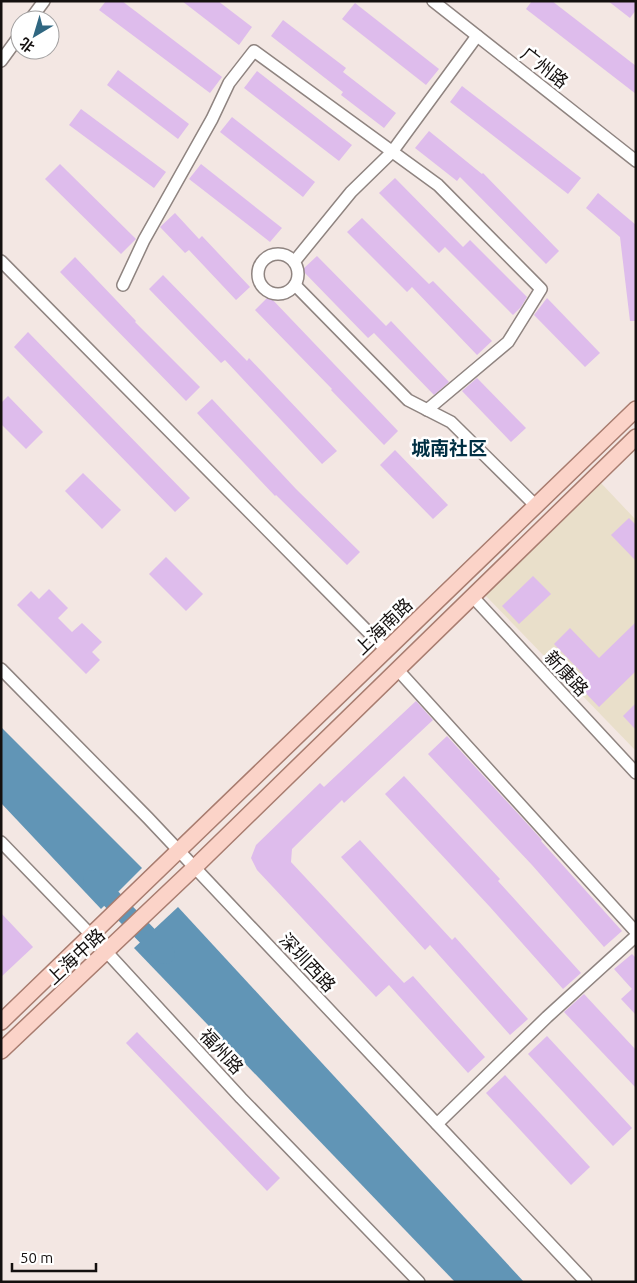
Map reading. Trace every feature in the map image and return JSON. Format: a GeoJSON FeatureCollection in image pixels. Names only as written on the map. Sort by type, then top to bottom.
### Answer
{"type":"FeatureCollection","features":[{"type":"Feature","properties":{"kind":"main road","name":"上海南路"},"geometry":{"type":"LineString","coordinates":[[158,871],[385,649],[636,409]]}},
{"type":"Feature","properties":{"kind":"main road"},"geometry":{"type":"LineString","coordinates":[[195,867],[636,436]]}},
{"type":"Feature","properties":{"kind":"main road","name":"上海中路"},"geometry":{"type":"LineString","coordinates":[[1,1051],[111,949],[195,867]]}},
{"type":"Feature","properties":{"kind":"main road","name":"上海中路"},"geometry":{"type":"LineString","coordinates":[[1,1022],[158,871]]}},
{"type":"Feature","properties":{"kind":"street","name":"广州路"},"geometry":{"type":"LineString","coordinates":[[433,1],[636,161]]}},
{"type":"Feature","properties":{"kind":"street"},"geometry":{"type":"LineString","coordinates":[[294,262],[351,192],[392,152],[477,36]]}},
{"type":"Feature","properties":{"kind":"street"},"geometry":{"type":"LineString","coordinates":[[1,61],[10,48]]}},
{"type":"Feature","properties":{"kind":"street"},"geometry":{"type":"LineString","coordinates":[[123,285],[144,240],[212,119],[229,83],[254,51],[438,185],[541,289],[508,342],[426,410]]}},
{"type":"Feature","properties":{"kind":"street"},"geometry":{"type":"LineString","coordinates":[[283,254],[294,262],[298,273],[295,285],[284,293],[271,293],[260,284],[258,271],[264,259],[283,254]]}},
{"type":"Feature","properties":{"kind":"street"},"geometry":{"type":"LineString","coordinates":[[1,261],[385,649]]}},
{"type":"Feature","properties":{"kind":"street"},"geometry":{"type":"LineString","coordinates":[[295,285],[408,400],[451,422],[535,505]]}},
{"type":"Feature","properties":{"kind":"street","name":"新康路"},"geometry":{"type":"LineString","coordinates":[[472,596],[636,773]]}},
{"type":"Feature","properties":{"kind":"street","name":"深圳西路"},"geometry":{"type":"LineString","coordinates":[[1,669],[180,850],[586,1282]]}},
{"type":"Feature","properties":{"kind":"street"},"geometry":{"type":"LineString","coordinates":[[397,669],[636,932]]}},
{"type":"Feature","properties":{"kind":"street","name":"福州路"},"geometry":{"type":"LineString","coordinates":[[1,842],[96,932],[241,1098],[419,1282]]}},
{"type":"Feature","properties":{"kind":"street"},"geometry":{"type":"LineString","coordinates":[[437,1124],[547,1017],[636,936]]}},
{"type":"Feature","properties":{"kind":"shaded area"},"geometry":{"type":"Polygon","coordinates":[[[601,483],[636,520],[636,751],[485,595],[601,483]]]}},
{"type":"Feature","properties":{"kind":"water"},"geometry":{"type":"Polygon","coordinates":[[[1,727],[142,868],[101,909],[1,803],[1,727]]]}},
{"type":"Feature","properties":{"kind":"water"},"geometry":{"type":"Polygon","coordinates":[[[178,907],[524,1282],[455,1282],[134,948],[178,907]]]}},
{"type":"Feature","properties":{"kind":"building"},"geometry":{"type":"Polygon","coordinates":[[[106,1],[122,1],[222,77],[210,93],[99,10],[106,1]]]}},
{"type":"Feature","properties":{"kind":"building"},"geometry":{"type":"Polygon","coordinates":[[[182,1],[218,1],[252,27],[239,45],[182,1]]]}},
{"type":"Feature","properties":{"kind":"building"},"geometry":{"type":"Polygon","coordinates":[[[532,1],[552,1],[636,66],[636,94],[526,9],[532,1]]]}},
{"type":"Feature","properties":{"kind":"building"},"geometry":{"type":"Polygon","coordinates":[[[608,1],[636,1],[636,10],[630,18],[608,1]]]}},
{"type":"Feature","properties":{"kind":"building"},"geometry":{"type":"Polygon","coordinates":[[[355,3],[439,69],[426,85],[342,19],[355,3]]]}},
{"type":"Feature","properties":{"kind":"building"},"geometry":{"type":"Polygon","coordinates":[[[283,20],[346,68],[343,72],[396,113],[384,128],[341,95],[343,92],[271,36],[283,20]]]}},
{"type":"Feature","properties":{"kind":"building"},"geometry":{"type":"Polygon","coordinates":[[[118,70],[189,124],[178,139],[107,85],[118,70]]]}},
{"type":"Feature","properties":{"kind":"building"},"geometry":{"type":"Polygon","coordinates":[[[257,71],[352,145],[339,161],[244,88],[257,71]]]}},
{"type":"Feature","properties":{"kind":"building"},"geometry":{"type":"Polygon","coordinates":[[[462,86],[581,178],[568,194],[450,102],[462,86]]]}},
{"type":"Feature","properties":{"kind":"building"},"geometry":{"type":"Polygon","coordinates":[[[81,109],[166,172],[154,188],[69,125],[81,109]]]}},
{"type":"Feature","properties":{"kind":"building"},"geometry":{"type":"Polygon","coordinates":[[[232,117],[315,182],[303,197],[220,132],[232,117]]]}},
{"type":"Feature","properties":{"kind":"building"},"geometry":{"type":"Polygon","coordinates":[[[429,131],[483,173],[559,251],[546,264],[460,177],[457,181],[415,148],[429,131]]]}},
{"type":"Feature","properties":{"kind":"building"},"geometry":{"type":"Polygon","coordinates":[[[60,164],[136,239],[121,254],[45,179],[60,164]]]}},
{"type":"Feature","properties":{"kind":"building"},"geometry":{"type":"Polygon","coordinates":[[[201,164],[282,228],[270,242],[189,179],[201,164]]]}},
{"type":"Feature","properties":{"kind":"building"},"geometry":{"type":"Polygon","coordinates":[[[395,178],[463,247],[470,240],[527,297],[513,315],[445,247],[439,253],[379,193],[395,178]]]}},
{"type":"Feature","properties":{"kind":"building"},"geometry":{"type":"Polygon","coordinates":[[[598,193],[636,225],[636,321],[630,321],[620,237],[586,208],[598,193]]]}},
{"type":"Feature","properties":{"kind":"building"},"geometry":{"type":"Polygon","coordinates":[[[175,213],[199,239],[202,236],[250,287],[236,300],[189,250],[185,253],[160,227],[175,213]]]}},
{"type":"Feature","properties":{"kind":"building"},"geometry":{"type":"Polygon","coordinates":[[[362,218],[429,284],[433,281],[492,341],[477,355],[412,287],[407,292],[347,232],[362,218]]]}},
{"type":"Feature","properties":{"kind":"building"},"geometry":{"type":"Polygon","coordinates":[[[317,256],[386,326],[391,321],[449,382],[434,395],[374,333],[368,338],[302,270],[317,256]]]}},
{"type":"Feature","properties":{"kind":"building"},"geometry":{"type":"Polygon","coordinates":[[[75,257],[135,322],[200,387],[186,401],[60,272],[75,257]]]}},
{"type":"Feature","properties":{"kind":"building"},"geometry":{"type":"Polygon","coordinates":[[[163,275],[247,361],[249,358],[337,451],[322,464],[225,360],[221,363],[149,289],[163,275]]]}},
{"type":"Feature","properties":{"kind":"building"},"geometry":{"type":"Polygon","coordinates":[[[269,296],[398,431],[384,445],[255,310],[269,296]]]}},
{"type":"Feature","properties":{"kind":"building"},"geometry":{"type":"Polygon","coordinates":[[[547,298],[600,353],[585,367],[534,315],[547,298]]]}},
{"type":"Feature","properties":{"kind":"building"},"geometry":{"type":"Polygon","coordinates":[[[28,332],[190,498],[175,512],[14,347],[28,332]]]}},
{"type":"Feature","properties":{"kind":"building"},"geometry":{"type":"Polygon","coordinates":[[[477,378],[526,428],[511,442],[462,391],[477,378]]]}},
{"type":"Feature","properties":{"kind":"building"},"geometry":{"type":"Polygon","coordinates":[[[8,396],[43,432],[26,449],[1,424],[1,403],[8,396]]]}},
{"type":"Feature","properties":{"kind":"building"},"geometry":{"type":"Polygon","coordinates":[[[212,399],[296,489],[360,552],[347,565],[275,496],[197,413],[212,399]]]}},
{"type":"Feature","properties":{"kind":"building"},"geometry":{"type":"Polygon","coordinates":[[[395,450],[448,505],[433,519],[380,465],[395,450]]]}},
{"type":"Feature","properties":{"kind":"building"},"geometry":{"type":"Polygon","coordinates":[[[83,473],[121,510],[102,529],[65,491],[83,473]]]}},
{"type":"Feature","properties":{"kind":"building"},"geometry":{"type":"Polygon","coordinates":[[[629,518],[636,525],[636,561],[611,535],[629,518]]]}},
{"type":"Feature","properties":{"kind":"building"},"geometry":{"type":"Polygon","coordinates":[[[166,557],[203,594],[186,611],[149,574],[166,557]]]}},
{"type":"Feature","properties":{"kind":"building"},"geometry":{"type":"Polygon","coordinates":[[[533,576],[551,594],[519,624],[502,606],[533,576]]]}},
{"type":"Feature","properties":{"kind":"building"},"geometry":{"type":"Polygon","coordinates":[[[49,589],[68,608],[58,618],[72,632],[82,623],[102,642],[92,652],[100,660],[86,674],[17,605],[31,591],[39,599],[49,589]]]}},
{"type":"Feature","properties":{"kind":"building"},"geometry":{"type":"Polygon","coordinates":[[[636,622],[636,671],[599,707],[575,682],[583,674],[554,644],[570,628],[599,658],[636,622]]]}},
{"type":"Feature","properties":{"kind":"building"},"geometry":{"type":"Polygon","coordinates":[[[416,701],[433,720],[344,803],[342,800],[292,849],[291,862],[404,983],[413,976],[485,1057],[468,1073],[389,985],[376,997],[257,870],[251,858],[256,845],[320,783],[324,787],[416,701]]]}},
{"type":"Feature","properties":{"kind":"building"},"geometry":{"type":"Polygon","coordinates":[[[636,703],[636,730],[623,716],[636,703]]]}},
{"type":"Feature","properties":{"kind":"building"},"geometry":{"type":"Polygon","coordinates":[[[447,736],[622,931],[604,947],[532,865],[428,754],[447,736]]]}},
{"type":"Feature","properties":{"kind":"building"},"geometry":{"type":"Polygon","coordinates":[[[404,776],[500,879],[498,881],[581,973],[563,989],[385,794],[404,776]]]}},
{"type":"Feature","properties":{"kind":"building"},"geometry":{"type":"Polygon","coordinates":[[[360,840],[452,940],[455,937],[528,1019],[510,1035],[430,945],[425,950],[341,857],[360,840]]]}},
{"type":"Feature","properties":{"kind":"building"},"geometry":{"type":"Polygon","coordinates":[[[1,913],[33,947],[1,977],[1,913]]]}},
{"type":"Feature","properties":{"kind":"building"},"geometry":{"type":"Polygon","coordinates":[[[632,954],[636,958],[636,1015],[621,999],[632,989],[614,969],[632,954]]]}},
{"type":"Feature","properties":{"kind":"building"},"geometry":{"type":"Polygon","coordinates":[[[584,994],[636,1050],[636,1088],[564,1012],[584,994]]]}},
{"type":"Feature","properties":{"kind":"building"},"geometry":{"type":"Polygon","coordinates":[[[137,1032],[280,1178],[267,1191],[126,1043],[137,1032]]]}},
{"type":"Feature","properties":{"kind":"building"},"geometry":{"type":"Polygon","coordinates":[[[547,1036],[632,1128],[613,1146],[528,1054],[547,1036]]]}},
{"type":"Feature","properties":{"kind":"building"},"geometry":{"type":"Polygon","coordinates":[[[505,1075],[590,1167],[571,1185],[486,1093],[505,1075]]]}},
{"type":"Feature","properties":{"kind":"waterway"},"geometry":{"type":"LineString","coordinates":[[93,880],[165,954]]}},
{"type":"Feature","properties":{"kind":"district","name":"城南社区"},"geometry":{"type":"Point","coordinates":[449,448]}}]}
